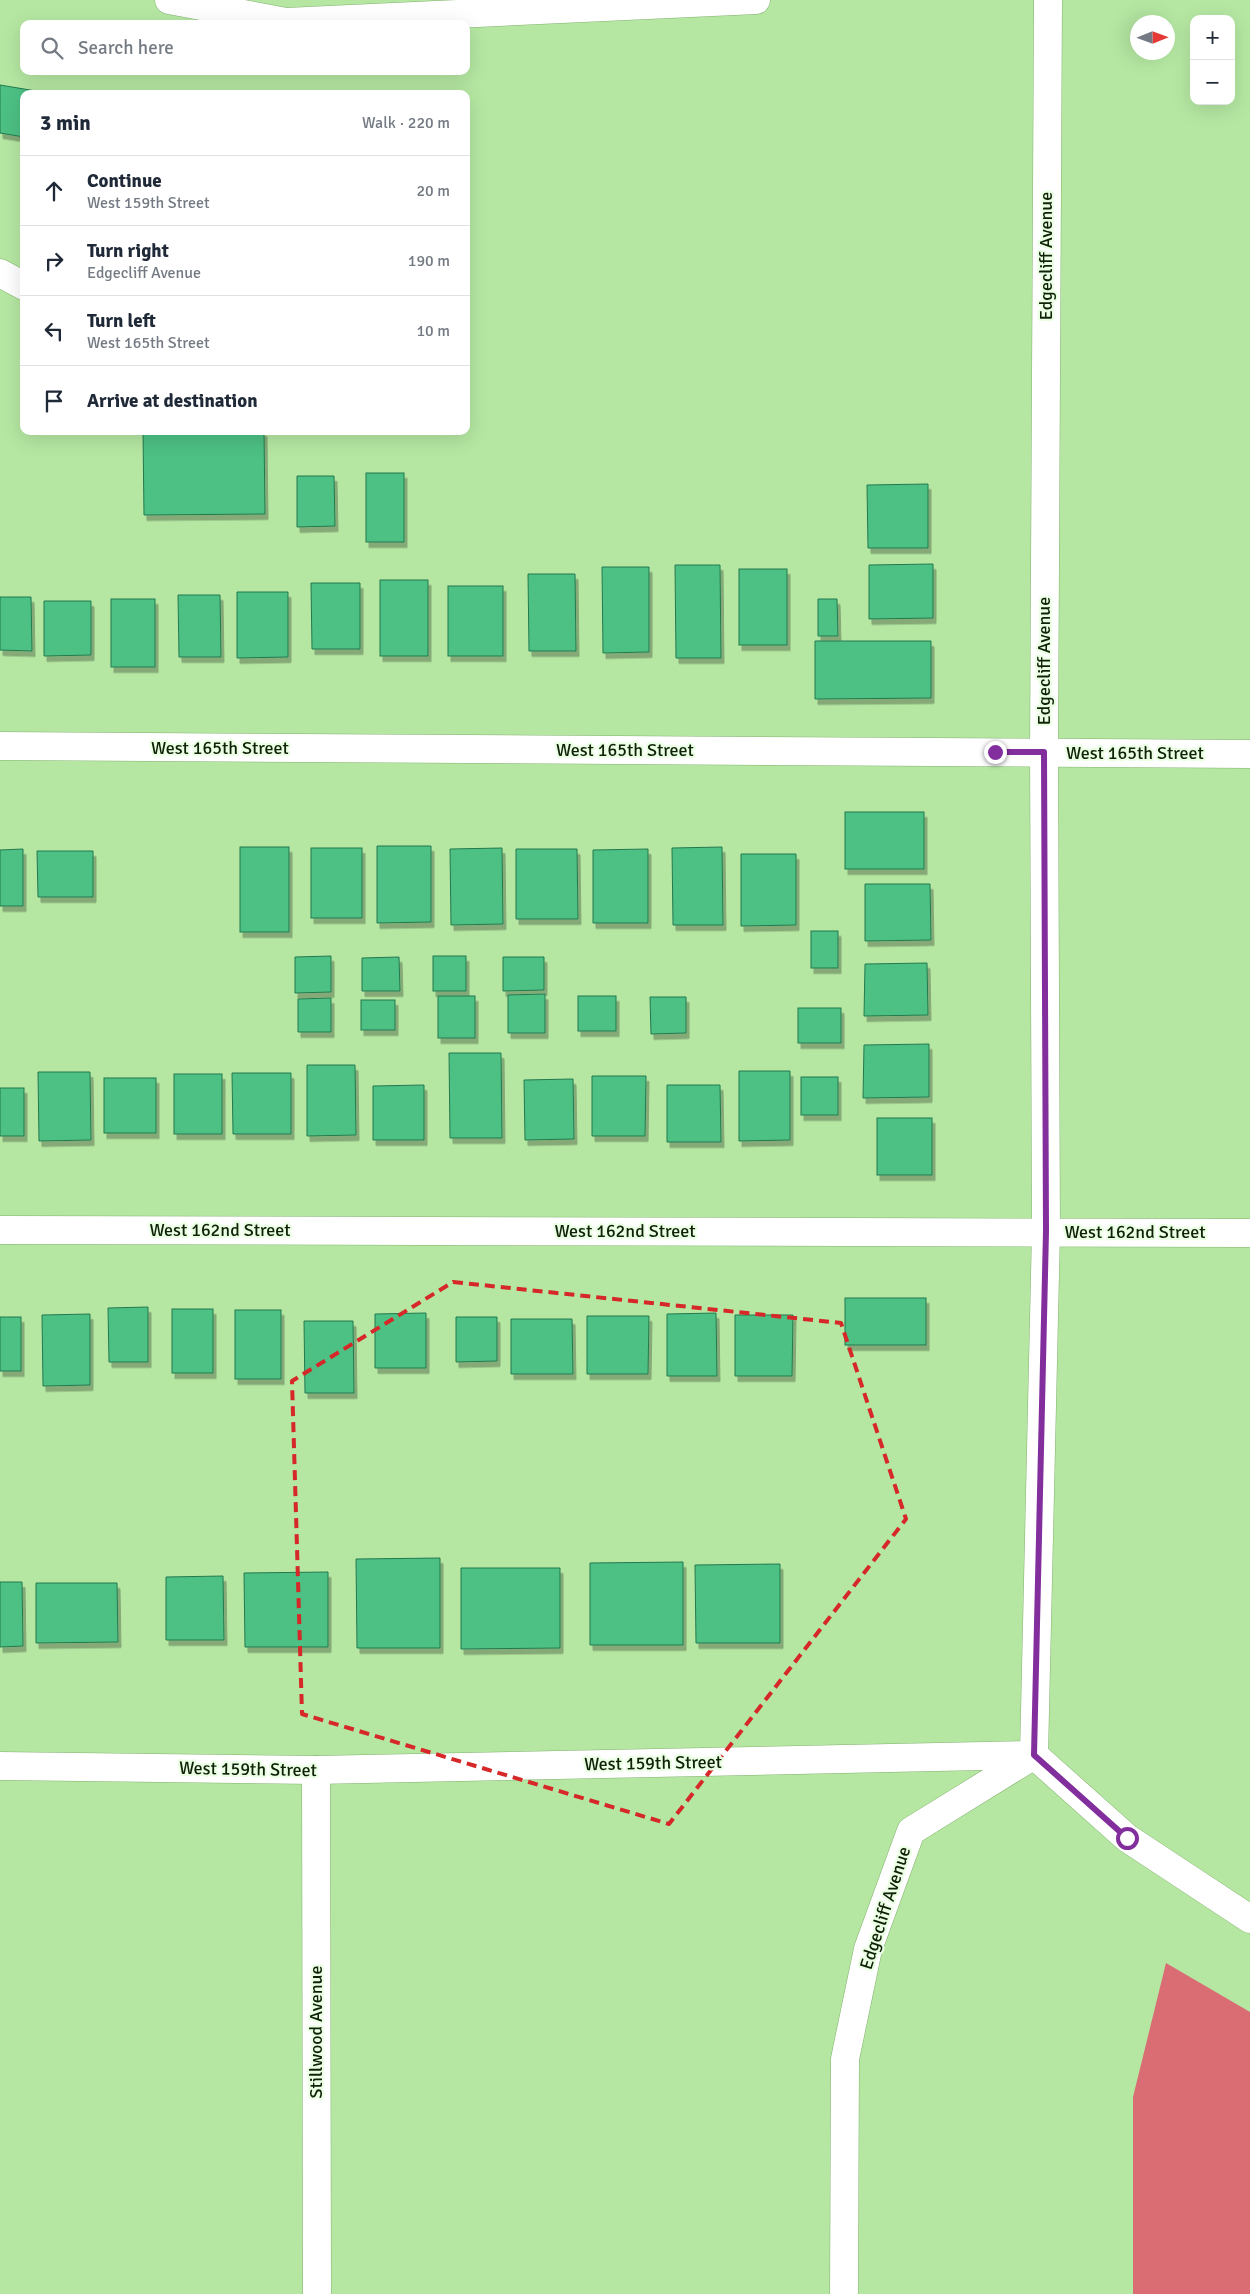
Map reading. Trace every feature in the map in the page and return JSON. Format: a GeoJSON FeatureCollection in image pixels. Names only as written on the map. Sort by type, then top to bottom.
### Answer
{"type":"FeatureCollection","features":[{"type":"Feature","properties":{"kind":"street"},"geometry":{"type":"LineString","coordinates":[[168,0],[275,20]]}},
{"type":"Feature","properties":{"kind":"street"},"geometry":{"type":"LineString","coordinates":[[329,20],[756,0]]}},
{"type":"Feature","properties":{"kind":"street","name":"Edgecliff Avenue"},"geometry":{"type":"LineString","coordinates":[[844,2294],[845,2059],[868,1949],[910,1831],[1034,1755],[1046,1231],[1044,752],[1048,0]]}},
{"type":"Feature","properties":{"kind":"street"},"geometry":{"type":"LineString","coordinates":[[0,273],[20,284]]}},
{"type":"Feature","properties":{"kind":"street","name":"West 165th Street"},"geometry":{"type":"LineString","coordinates":[[0,746],[1250,754]]}},
{"type":"Feature","properties":{"kind":"street","name":"West 162nd Street"},"geometry":{"type":"LineString","coordinates":[[0,1230],[1046,1231],[1250,1233]]}},
{"type":"Feature","properties":{"kind":"street"},"geometry":{"type":"LineString","coordinates":[[1034,1755],[1127,1838],[1250,1919]]}},
{"type":"Feature","properties":{"kind":"street","name":"West 159th Street"},"geometry":{"type":"LineString","coordinates":[[0,1766],[316,1770],[1034,1755]]}},
{"type":"Feature","properties":{"kind":"street","name":"Stillwood Avenue"},"geometry":{"type":"LineString","coordinates":[[316,1770],[317,2294]]}},
{"type":"Feature","properties":{"kind":"highlighted area"},"geometry":{"type":"Polygon","coordinates":[[[453,1282],[841,1323],[906,1519],[669,1824],[302,1714],[292,1381],[453,1282]]]}},
{"type":"Feature","properties":{"kind":"shaded area"},"geometry":{"type":"Polygon","coordinates":[[[1166,1963],[1250,2012],[1250,2294],[1133,2294],[1133,2097],[1166,1963]]]}},
{"type":"Feature","properties":{"kind":"building"},"geometry":{"type":"Polygon","coordinates":[[[0,85],[30,90],[20,90],[20,136],[0,133],[0,85]]]}},
{"type":"Feature","properties":{"kind":"building"},"geometry":{"type":"Polygon","coordinates":[[[143,435],[264,435],[265,514],[144,515],[143,435]]]}},
{"type":"Feature","properties":{"kind":"building"},"geometry":{"type":"Polygon","coordinates":[[[366,473],[404,473],[404,542],[366,542],[366,473]]]}},
{"type":"Feature","properties":{"kind":"building"},"geometry":{"type":"Polygon","coordinates":[[[297,476],[334,476],[335,526],[297,527],[297,476]]]}},
{"type":"Feature","properties":{"kind":"building"},"geometry":{"type":"Polygon","coordinates":[[[928,484],[928,548],[868,548],[867,485],[928,484]]]}},
{"type":"Feature","properties":{"kind":"building"},"geometry":{"type":"Polygon","coordinates":[[[933,564],[933,618],[869,619],[869,565],[933,564]]]}},
{"type":"Feature","properties":{"kind":"building"},"geometry":{"type":"Polygon","coordinates":[[[675,565],[720,565],[721,658],[676,658],[675,565]]]}},
{"type":"Feature","properties":{"kind":"building"},"geometry":{"type":"Polygon","coordinates":[[[602,567],[649,567],[649,652],[603,653],[602,567]]]}},
{"type":"Feature","properties":{"kind":"building"},"geometry":{"type":"Polygon","coordinates":[[[739,569],[787,569],[787,645],[739,645],[739,569]]]}},
{"type":"Feature","properties":{"kind":"building"},"geometry":{"type":"Polygon","coordinates":[[[528,574],[575,574],[576,651],[529,651],[528,574]]]}},
{"type":"Feature","properties":{"kind":"building"},"geometry":{"type":"Polygon","coordinates":[[[380,580],[428,580],[428,656],[380,656],[380,580]]]}},
{"type":"Feature","properties":{"kind":"building"},"geometry":{"type":"Polygon","coordinates":[[[311,583],[360,583],[360,649],[312,649],[311,583]]]}},
{"type":"Feature","properties":{"kind":"building"},"geometry":{"type":"Polygon","coordinates":[[[448,586],[503,586],[503,656],[448,656],[448,586]]]}},
{"type":"Feature","properties":{"kind":"building"},"geometry":{"type":"Polygon","coordinates":[[[237,592],[288,592],[288,657],[237,658],[237,592]]]}},
{"type":"Feature","properties":{"kind":"building"},"geometry":{"type":"Polygon","coordinates":[[[178,595],[220,595],[221,657],[179,657],[178,595]]]}},
{"type":"Feature","properties":{"kind":"building"},"geometry":{"type":"Polygon","coordinates":[[[0,597],[31,597],[32,651],[0,650],[0,597]]]}},
{"type":"Feature","properties":{"kind":"building"},"geometry":{"type":"Polygon","coordinates":[[[111,599],[155,599],[155,667],[111,667],[111,599]]]}},
{"type":"Feature","properties":{"kind":"building"},"geometry":{"type":"Polygon","coordinates":[[[818,599],[837,599],[838,636],[818,636],[818,599]]]}},
{"type":"Feature","properties":{"kind":"building"},"geometry":{"type":"Polygon","coordinates":[[[44,601],[91,601],[91,655],[44,656],[44,601]]]}},
{"type":"Feature","properties":{"kind":"building"},"geometry":{"type":"Polygon","coordinates":[[[815,641],[931,641],[931,698],[815,699],[815,641]]]}},
{"type":"Feature","properties":{"kind":"building"},"geometry":{"type":"Polygon","coordinates":[[[845,812],[924,812],[924,869],[845,869],[845,812]]]}},
{"type":"Feature","properties":{"kind":"building"},"geometry":{"type":"Polygon","coordinates":[[[377,846],[431,846],[431,922],[377,923],[377,846]]]}},
{"type":"Feature","properties":{"kind":"building"},"geometry":{"type":"Polygon","coordinates":[[[240,847],[289,847],[289,932],[240,932],[240,847]]]}},
{"type":"Feature","properties":{"kind":"building"},"geometry":{"type":"Polygon","coordinates":[[[722,847],[723,925],[673,925],[672,848],[722,847]]]}},
{"type":"Feature","properties":{"kind":"building"},"geometry":{"type":"Polygon","coordinates":[[[311,848],[362,848],[362,918],[311,918],[311,848]]]}},
{"type":"Feature","properties":{"kind":"building"},"geometry":{"type":"Polygon","coordinates":[[[502,848],[503,924],[451,925],[450,849],[502,848]]]}},
{"type":"Feature","properties":{"kind":"building"},"geometry":{"type":"Polygon","coordinates":[[[23,849],[23,906],[0,906],[0,850],[23,849]]]}},
{"type":"Feature","properties":{"kind":"building"},"geometry":{"type":"Polygon","coordinates":[[[516,849],[577,849],[578,919],[516,919],[516,849]]]}},
{"type":"Feature","properties":{"kind":"building"},"geometry":{"type":"Polygon","coordinates":[[[648,849],[648,923],[593,923],[593,850],[648,849]]]}},
{"type":"Feature","properties":{"kind":"building"},"geometry":{"type":"Polygon","coordinates":[[[37,851],[93,851],[93,897],[38,897],[37,851]]]}},
{"type":"Feature","properties":{"kind":"building"},"geometry":{"type":"Polygon","coordinates":[[[741,854],[796,854],[796,925],[741,926],[741,854]]]}},
{"type":"Feature","properties":{"kind":"building"},"geometry":{"type":"Polygon","coordinates":[[[865,884],[930,884],[931,940],[865,941],[865,884]]]}},
{"type":"Feature","properties":{"kind":"building"},"geometry":{"type":"Polygon","coordinates":[[[811,931],[838,931],[838,968],[811,968],[811,931]]]}},
{"type":"Feature","properties":{"kind":"building"},"geometry":{"type":"Polygon","coordinates":[[[331,956],[331,992],[295,993],[295,957],[331,956]]]}},
{"type":"Feature","properties":{"kind":"building"},"geometry":{"type":"Polygon","coordinates":[[[433,956],[466,956],[466,991],[433,991],[433,956]]]}},
{"type":"Feature","properties":{"kind":"building"},"geometry":{"type":"Polygon","coordinates":[[[399,957],[400,991],[362,991],[362,958],[399,957]]]}},
{"type":"Feature","properties":{"kind":"building"},"geometry":{"type":"Polygon","coordinates":[[[503,957],[544,957],[544,990],[503,991],[503,957]]]}},
{"type":"Feature","properties":{"kind":"building"},"geometry":{"type":"Polygon","coordinates":[[[927,963],[928,1015],[864,1016],[865,964],[927,963]]]}},
{"type":"Feature","properties":{"kind":"building"},"geometry":{"type":"Polygon","coordinates":[[[545,994],[545,1033],[508,1033],[508,995],[545,994]]]}},
{"type":"Feature","properties":{"kind":"building"},"geometry":{"type":"Polygon","coordinates":[[[438,996],[475,996],[475,1038],[438,1038],[438,996]]]}},
{"type":"Feature","properties":{"kind":"building"},"geometry":{"type":"Polygon","coordinates":[[[578,996],[616,996],[616,1031],[578,1031],[578,996]]]}},
{"type":"Feature","properties":{"kind":"building"},"geometry":{"type":"Polygon","coordinates":[[[650,997],[686,997],[686,1033],[651,1034],[650,997]]]}},
{"type":"Feature","properties":{"kind":"building"},"geometry":{"type":"Polygon","coordinates":[[[331,998],[331,1032],[298,1032],[298,999],[331,998]]]}},
{"type":"Feature","properties":{"kind":"building"},"geometry":{"type":"Polygon","coordinates":[[[361,1000],[395,1000],[395,1030],[361,1030],[361,1000]]]}},
{"type":"Feature","properties":{"kind":"building"},"geometry":{"type":"Polygon","coordinates":[[[798,1008],[841,1008],[841,1043],[798,1043],[798,1008]]]}},
{"type":"Feature","properties":{"kind":"building"},"geometry":{"type":"Polygon","coordinates":[[[929,1044],[929,1097],[863,1098],[864,1045],[929,1044]]]}},
{"type":"Feature","properties":{"kind":"building"},"geometry":{"type":"Polygon","coordinates":[[[449,1053],[501,1053],[502,1138],[450,1138],[449,1053]]]}},
{"type":"Feature","properties":{"kind":"building"},"geometry":{"type":"Polygon","coordinates":[[[307,1065],[355,1065],[356,1135],[307,1136],[307,1065]]]}},
{"type":"Feature","properties":{"kind":"building"},"geometry":{"type":"Polygon","coordinates":[[[739,1071],[790,1071],[790,1140],[739,1141],[739,1071]]]}},
{"type":"Feature","properties":{"kind":"building"},"geometry":{"type":"Polygon","coordinates":[[[38,1072],[90,1072],[91,1140],[39,1141],[38,1072]]]}},
{"type":"Feature","properties":{"kind":"building"},"geometry":{"type":"Polygon","coordinates":[[[232,1073],[291,1073],[291,1134],[233,1134],[232,1073]]]}},
{"type":"Feature","properties":{"kind":"building"},"geometry":{"type":"Polygon","coordinates":[[[174,1074],[222,1074],[222,1134],[174,1134],[174,1074]]]}},
{"type":"Feature","properties":{"kind":"building"},"geometry":{"type":"Polygon","coordinates":[[[592,1076],[646,1076],[645,1136],[592,1136],[592,1076]]]}},
{"type":"Feature","properties":{"kind":"building"},"geometry":{"type":"Polygon","coordinates":[[[801,1077],[838,1077],[838,1115],[801,1115],[801,1077]]]}},
{"type":"Feature","properties":{"kind":"building"},"geometry":{"type":"Polygon","coordinates":[[[104,1078],[156,1078],[156,1133],[104,1133],[104,1078]]]}},
{"type":"Feature","properties":{"kind":"building"},"geometry":{"type":"Polygon","coordinates":[[[573,1079],[574,1139],[525,1140],[524,1080],[573,1079]]]}},
{"type":"Feature","properties":{"kind":"building"},"geometry":{"type":"Polygon","coordinates":[[[424,1085],[424,1140],[373,1140],[373,1086],[424,1085]]]}},
{"type":"Feature","properties":{"kind":"building"},"geometry":{"type":"Polygon","coordinates":[[[667,1085],[720,1085],[721,1142],[667,1142],[667,1085]]]}},
{"type":"Feature","properties":{"kind":"building"},"geometry":{"type":"Polygon","coordinates":[[[0,1088],[24,1088],[24,1136],[0,1136],[0,1088]]]}},
{"type":"Feature","properties":{"kind":"building"},"geometry":{"type":"Polygon","coordinates":[[[877,1118],[932,1118],[932,1175],[877,1175],[877,1118]]]}},
{"type":"Feature","properties":{"kind":"building"},"geometry":{"type":"Polygon","coordinates":[[[845,1298],[926,1298],[926,1345],[845,1345],[845,1298]]]}},
{"type":"Feature","properties":{"kind":"building"},"geometry":{"type":"Polygon","coordinates":[[[148,1307],[148,1362],[109,1362],[108,1308],[148,1307]]]}},
{"type":"Feature","properties":{"kind":"building"},"geometry":{"type":"Polygon","coordinates":[[[172,1309],[213,1309],[213,1373],[172,1373],[172,1309]]]}},
{"type":"Feature","properties":{"kind":"building"},"geometry":{"type":"Polygon","coordinates":[[[235,1310],[281,1310],[281,1379],[235,1379],[235,1310]]]}},
{"type":"Feature","properties":{"kind":"building"},"geometry":{"type":"Polygon","coordinates":[[[426,1313],[426,1368],[375,1368],[375,1314],[426,1313]]]}},
{"type":"Feature","properties":{"kind":"building"},"geometry":{"type":"Polygon","coordinates":[[[716,1313],[717,1376],[667,1376],[667,1314],[716,1313]]]}},
{"type":"Feature","properties":{"kind":"building"},"geometry":{"type":"Polygon","coordinates":[[[90,1314],[90,1385],[43,1386],[42,1315],[90,1314]]]}},
{"type":"Feature","properties":{"kind":"building"},"geometry":{"type":"Polygon","coordinates":[[[735,1315],[793,1315],[792,1376],[735,1376],[735,1315]]]}},
{"type":"Feature","properties":{"kind":"building"},"geometry":{"type":"Polygon","coordinates":[[[587,1316],[649,1316],[648,1374],[587,1374],[587,1316]]]}},
{"type":"Feature","properties":{"kind":"building"},"geometry":{"type":"Polygon","coordinates":[[[0,1317],[21,1317],[21,1371],[0,1371],[0,1317]]]}},
{"type":"Feature","properties":{"kind":"building"},"geometry":{"type":"Polygon","coordinates":[[[456,1317],[497,1317],[497,1361],[456,1362],[456,1317]]]}},
{"type":"Feature","properties":{"kind":"building"},"geometry":{"type":"Polygon","coordinates":[[[511,1319],[572,1319],[573,1374],[511,1374],[511,1319]]]}},
{"type":"Feature","properties":{"kind":"building"},"geometry":{"type":"Polygon","coordinates":[[[304,1321],[353,1321],[354,1393],[305,1393],[304,1321]]]}},
{"type":"Feature","properties":{"kind":"building"},"geometry":{"type":"Polygon","coordinates":[[[440,1558],[440,1648],[357,1648],[356,1559],[440,1558]]]}},
{"type":"Feature","properties":{"kind":"building"},"geometry":{"type":"Polygon","coordinates":[[[683,1562],[683,1645],[590,1645],[590,1563],[683,1562]]]}},
{"type":"Feature","properties":{"kind":"building"},"geometry":{"type":"Polygon","coordinates":[[[780,1564],[780,1643],[696,1643],[695,1565],[780,1564]]]}},
{"type":"Feature","properties":{"kind":"building"},"geometry":{"type":"Polygon","coordinates":[[[461,1568],[560,1568],[560,1648],[461,1649],[461,1568]]]}},
{"type":"Feature","properties":{"kind":"building"},"geometry":{"type":"Polygon","coordinates":[[[328,1572],[328,1647],[245,1647],[244,1573],[328,1572]]]}},
{"type":"Feature","properties":{"kind":"building"},"geometry":{"type":"Polygon","coordinates":[[[223,1576],[224,1640],[166,1640],[166,1577],[223,1576]]]}},
{"type":"Feature","properties":{"kind":"building"},"geometry":{"type":"Polygon","coordinates":[[[0,1582],[22,1582],[23,1646],[0,1647],[0,1582]]]}},
{"type":"Feature","properties":{"kind":"building"},"geometry":{"type":"Polygon","coordinates":[[[36,1583],[117,1583],[118,1642],[36,1643],[36,1583]]]}},
{"type":"Feature","properties":{"kind":"route"},"geometry":{"type":"LineString","coordinates":[[995,752],[1044,752],[1046,1231],[1034,1755],[1127,1838]]}}]}
